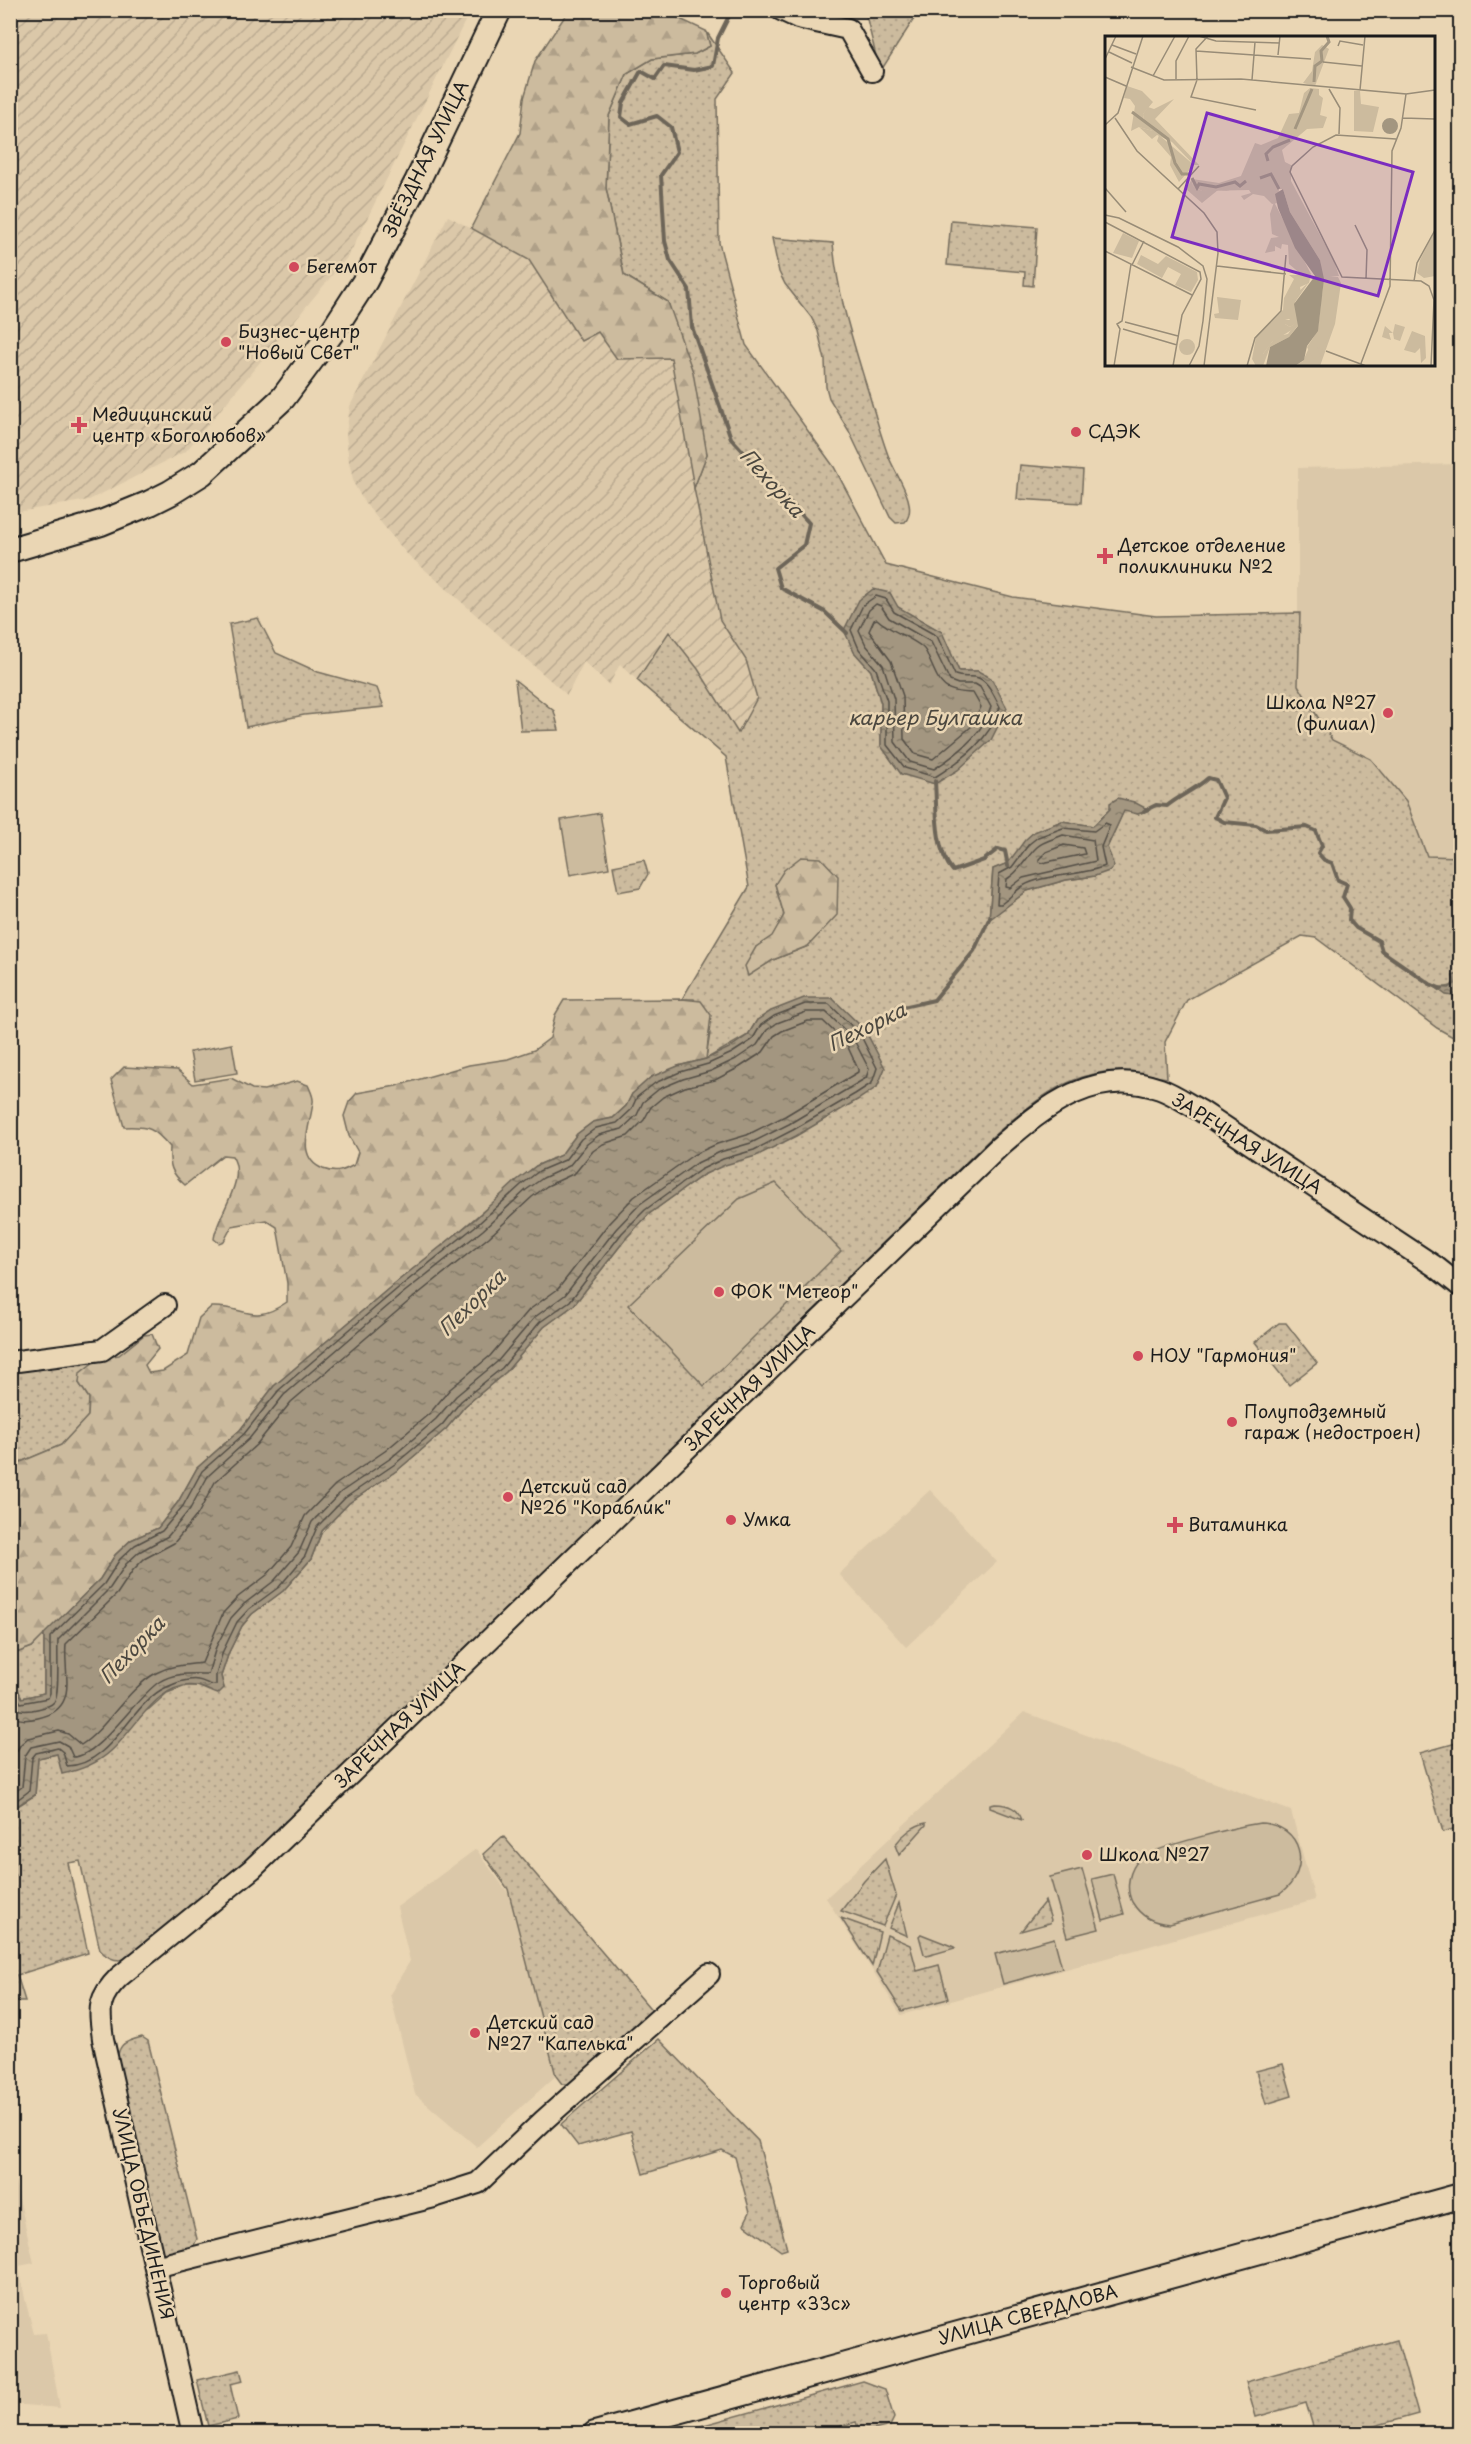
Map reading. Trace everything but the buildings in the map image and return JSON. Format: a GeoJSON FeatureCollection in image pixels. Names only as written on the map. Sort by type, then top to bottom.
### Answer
{"type":"FeatureCollection","features":[{"type":"Feature","properties":{"kind":"main road","name":"ЗВЁЗДНАЯ УЛИЦА"},"geometry":{"type":"LineString","coordinates":[[10,550],[101,523],[170,493],[202,473],[283,398],[332,332],[365,281],[417,182],[499,10]]}},
{"type":"Feature","properties":{"kind":"main road","name":"УЛИЦА СВЕРДЛОВА"},"geometry":{"type":"LineString","coordinates":[[595,2433],[1461,2196]]}},
{"type":"Feature","properties":{"kind":"street"},"geometry":{"type":"LineString","coordinates":[[781,10],[798,18],[848,29],[872,71]]}},
{"type":"Feature","properties":{"kind":"street","name":"ЗАРЕЧНАЯ УЛИЦА"},"geometry":{"type":"LineString","coordinates":[[103,1993],[119,1977],[252,1869],[1000,1146],[1043,1110],[1082,1089],[1121,1083],[1161,1090],[1201,1111],[1436,1267],[1461,1286]]}},
{"type":"Feature","properties":{"kind":"street"},"geometry":{"type":"LineString","coordinates":[[10,1362],[102,1350],[165,1305]]}},
{"type":"Feature","properties":{"kind":"street"},"geometry":{"type":"LineString","coordinates":[[155,2267],[434,2197],[478,2183],[544,2120],[710,1974]]}},
{"type":"Feature","properties":{"kind":"street","name":"УЛИЦА ОБЪЕДИНЕНИЯ"},"geometry":{"type":"LineString","coordinates":[[103,1993],[100,2015],[103,2039],[193,2433]]}},
{"type":"Feature","properties":{"kind":"shaded area"},"geometry":{"type":"Polygon","coordinates":[[[11,10],[470,11],[349,255],[186,451],[89,500],[11,513],[11,10]]]}},
{"type":"Feature","properties":{"kind":"shaded area"},"geometry":{"type":"Polygon","coordinates":[[[448,216],[529,260],[581,341],[598,332],[617,359],[671,357],[720,620],[746,660],[757,698],[738,733],[698,669],[669,632],[637,680],[620,664],[609,685],[584,662],[567,695],[406,553],[364,502],[354,484],[349,462],[346,435],[350,406],[448,216]]]}},
{"type":"Feature","properties":{"kind":"shaded area"},"geometry":{"type":"Polygon","coordinates":[[[1460,464],[1460,857],[1427,856],[1406,801],[1371,759],[1332,740],[1298,685],[1298,468],[1460,464]]]}},
{"type":"Feature","properties":{"kind":"shaded area"},"geometry":{"type":"Polygon","coordinates":[[[930,1490],[997,1562],[906,1647],[839,1574],[930,1490]]]}},
{"type":"Feature","properties":{"kind":"shaded area","name":"Школа №27"},"geometry":{"type":"Polygon","coordinates":[[[1024,1712],[1291,1811],[1315,1900],[901,2015],[826,1898],[1024,1712]]]}},
{"type":"Feature","properties":{"kind":"shaded area","name":"Детский сад №27 \"Капелька\""},"geometry":{"type":"Polygon","coordinates":[[[476,1849],[516,1904],[560,2072],[477,2147],[415,2094],[390,1994],[410,1961],[397,1907],[476,1849]]]}},
{"type":"Feature","properties":{"kind":"shaded area"},"geometry":{"type":"Polygon","coordinates":[[[11,2163],[34,2263],[19,2266],[25,2299],[34,2334],[46,2333],[60,2408],[11,2404],[11,2163]]]}},
{"type":"Feature","properties":{"kind":"green space"},"geometry":{"type":"Polygon","coordinates":[[[569,10],[663,11],[706,31],[710,46],[695,54],[652,59],[627,74],[609,116],[606,188],[624,275],[668,302],[693,372],[707,454],[694,488],[671,358],[617,359],[598,332],[581,341],[529,260],[471,228],[520,133],[524,98],[535,61],[569,10]]]}},
{"type":"Feature","properties":{"kind":"green space"},"geometry":{"type":"Polygon","coordinates":[[[870,11],[919,11],[882,69],[876,56],[866,15],[870,11]]]}},
{"type":"Feature","properties":{"kind":"green space"},"geometry":{"type":"Polygon","coordinates":[[[706,31],[735,73],[717,99],[719,243],[746,345],[834,467],[886,565],[1013,597],[1156,616],[1300,613],[1298,685],[1332,740],[1371,759],[1406,801],[1427,856],[1460,857],[1460,973],[1452,985],[1437,987],[1453,996],[1460,1004],[1460,1041],[1437,1028],[1316,938],[1302,936],[1187,1000],[1165,1042],[1167,1078],[1121,1071],[1102,1072],[1084,1077],[1052,1091],[993,1136],[248,1860],[128,1959],[112,1959],[100,1950],[80,1861],[68,1863],[88,1953],[17,1975],[25,2001],[11,2001],[10,1805],[18,1806],[35,1795],[38,1758],[57,1754],[149,1709],[167,1693],[186,1686],[198,1686],[209,1691],[224,1688],[221,1676],[229,1652],[242,1626],[252,1614],[283,1591],[311,1559],[322,1531],[349,1503],[399,1469],[446,1429],[465,1406],[506,1372],[544,1327],[574,1305],[627,1237],[649,1214],[703,1175],[877,1087],[884,1069],[865,1030],[757,1020],[748,1035],[706,1059],[710,1033],[694,999],[682,999],[749,887],[726,757],[637,680],[669,632],[698,669],[738,733],[757,698],[746,660],[720,620],[694,488],[707,454],[668,302],[624,275],[606,188],[609,116],[627,74],[652,59],[695,54],[710,46],[706,31]],[[890,593],[871,671],[881,703],[881,746],[924,780],[935,784],[978,671],[959,671],[941,632],[897,607],[890,593]],[[1110,809],[1093,826],[1062,821],[1034,832],[1008,863],[993,869],[989,919],[1027,891],[1066,880],[1095,876],[1111,857],[1107,848],[1124,810],[1138,814],[1148,810],[1110,809]],[[775,884],[784,915],[772,937],[756,947],[748,975],[773,960],[808,946],[775,884]]]}},
{"type":"Feature","properties":{"kind":"green space"},"geometry":{"type":"Polygon","coordinates":[[[951,220],[1037,227],[1033,286],[1024,285],[1025,272],[947,265],[951,220]]]}},
{"type":"Feature","properties":{"kind":"green space"},"geometry":{"type":"Polygon","coordinates":[[[772,238],[833,243],[841,296],[855,347],[885,446],[908,498],[909,515],[905,522],[896,523],[890,517],[849,431],[829,398],[826,387],[825,360],[818,331],[811,317],[785,284],[779,272],[772,238]]]}},
{"type":"Feature","properties":{"kind":"green space"},"geometry":{"type":"Polygon","coordinates":[[[1020,465],[1083,470],[1081,503],[1017,499],[1020,465]]]}},
{"type":"Feature","properties":{"kind":"green space"},"geometry":{"type":"Polygon","coordinates":[[[258,618],[276,653],[318,672],[377,688],[384,707],[304,715],[246,727],[229,624],[258,618]]]}},
{"type":"Feature","properties":{"kind":"green space"},"geometry":{"type":"Polygon","coordinates":[[[515,680],[554,711],[559,730],[521,731],[515,680]]]}},
{"type":"Feature","properties":{"kind":"green space"},"geometry":{"type":"Polygon","coordinates":[[[600,813],[609,868],[570,875],[561,820],[600,813]]]}},
{"type":"Feature","properties":{"kind":"green space"},"geometry":{"type":"Polygon","coordinates":[[[801,857],[821,858],[838,876],[837,915],[808,946],[773,960],[748,976],[745,966],[756,947],[772,936],[784,915],[775,884],[784,870],[801,857]]]}},
{"type":"Feature","properties":{"kind":"green space"},"geometry":{"type":"Polygon","coordinates":[[[644,860],[648,874],[640,888],[618,892],[613,866],[644,860]]]}},
{"type":"Feature","properties":{"kind":"green space"},"geometry":{"type":"Polygon","coordinates":[[[682,999],[701,1001],[711,1015],[706,1059],[678,1066],[632,1094],[626,1106],[613,1118],[593,1122],[577,1134],[561,1155],[536,1166],[274,1386],[240,1430],[197,1468],[178,1502],[158,1528],[131,1540],[115,1555],[100,1579],[32,1647],[11,1655],[11,1466],[61,1445],[88,1416],[89,1398],[79,1383],[80,1373],[99,1358],[119,1355],[144,1335],[152,1334],[158,1349],[145,1365],[149,1373],[163,1371],[188,1355],[199,1318],[211,1307],[223,1307],[256,1314],[265,1313],[287,1302],[287,1283],[277,1227],[266,1220],[232,1226],[224,1241],[219,1243],[214,1239],[234,1186],[236,1165],[232,1156],[223,1155],[185,1185],[174,1173],[170,1159],[170,1147],[160,1136],[150,1129],[124,1127],[111,1080],[124,1067],[177,1070],[193,1084],[231,1078],[252,1089],[264,1090],[297,1081],[308,1085],[313,1100],[306,1140],[309,1157],[314,1164],[323,1169],[339,1171],[354,1165],[358,1152],[349,1136],[344,1116],[349,1102],[357,1093],[396,1086],[469,1065],[508,1059],[534,1050],[550,1038],[555,1015],[564,1000],[682,999]]]}},
{"type":"Feature","properties":{"kind":"green space"},"geometry":{"type":"Polygon","coordinates":[[[232,1044],[237,1073],[195,1080],[190,1052],[232,1044]]]}},
{"type":"Feature","properties":{"kind":"green space","name":"ФОК \"Метеор\""},"geometry":{"type":"Polygon","coordinates":[[[776,1183],[841,1251],[704,1386],[628,1305],[739,1199],[776,1183]]]}},
{"type":"Feature","properties":{"kind":"green space"},"geometry":{"type":"Polygon","coordinates":[[[1279,1323],[1286,1323],[1317,1363],[1289,1385],[1255,1342],[1279,1323]]]}},
{"type":"Feature","properties":{"kind":"green space"},"geometry":{"type":"Polygon","coordinates":[[[99,1358],[79,1383],[89,1398],[88,1416],[62,1445],[11,1466],[11,1371],[99,1358]]]}},
{"type":"Feature","properties":{"kind":"green space"},"geometry":{"type":"Polygon","coordinates":[[[44,1634],[44,1693],[22,1698],[11,1675],[11,1655],[32,1647],[44,1634]]]}},
{"type":"Feature","properties":{"kind":"green space"},"geometry":{"type":"Polygon","coordinates":[[[1460,1742],[1460,1827],[1443,1832],[1420,1753],[1460,1742]]]}},
{"type":"Feature","properties":{"kind":"green space"},"geometry":{"type":"Polygon","coordinates":[[[990,1805],[1012,1807],[1022,1820],[990,1808],[990,1805]]]}},
{"type":"Feature","properties":{"kind":"green space"},"geometry":{"type":"Polygon","coordinates":[[[926,1823],[899,1855],[895,1845],[898,1841],[913,1828],[926,1823]]]}},
{"type":"Feature","properties":{"kind":"green space"},"geometry":{"type":"Polygon","coordinates":[[[1260,1823],[1275,1825],[1286,1831],[1294,1840],[1298,1850],[1300,1861],[1297,1873],[1280,1894],[1170,1924],[1148,1918],[1139,1912],[1132,1902],[1129,1879],[1136,1863],[1148,1854],[1178,1843],[1260,1823]]]}},
{"type":"Feature","properties":{"kind":"green space"},"geometry":{"type":"Polygon","coordinates":[[[503,1836],[654,2013],[574,2084],[562,2084],[556,2076],[508,1889],[483,1854],[503,1836]]]}},
{"type":"Feature","properties":{"kind":"green space"},"geometry":{"type":"Polygon","coordinates":[[[885,1859],[896,1895],[883,1926],[841,1911],[864,1881],[885,1859]]]}},
{"type":"Feature","properties":{"kind":"green space"},"geometry":{"type":"Polygon","coordinates":[[[1082,1869],[1099,1929],[1067,1937],[1050,1877],[1082,1869]]]}},
{"type":"Feature","properties":{"kind":"green space"},"geometry":{"type":"Polygon","coordinates":[[[1113,1874],[1124,1914],[1103,1920],[1092,1879],[1113,1874]]]}},
{"type":"Feature","properties":{"kind":"green space"},"geometry":{"type":"Polygon","coordinates":[[[1045,1901],[1050,1923],[1021,1931],[1045,1901]]]}},
{"type":"Feature","properties":{"kind":"green space"},"geometry":{"type":"Polygon","coordinates":[[[899,1903],[907,1936],[889,1928],[899,1903]]]}},
{"type":"Feature","properties":{"kind":"green space"},"geometry":{"type":"Polygon","coordinates":[[[841,1918],[880,1932],[872,1966],[841,1918]]]}},
{"type":"Feature","properties":{"kind":"green space"},"geometry":{"type":"Polygon","coordinates":[[[921,1934],[955,1948],[927,1956],[924,1954],[919,1936],[921,1934]]]}},
{"type":"Feature","properties":{"kind":"green space"},"geometry":{"type":"Polygon","coordinates":[[[887,1935],[910,1945],[917,1971],[939,1965],[948,1999],[902,2011],[877,1972],[887,1935]]]}},
{"type":"Feature","properties":{"kind":"green space"},"geometry":{"type":"Polygon","coordinates":[[[1054,1938],[1062,1968],[1003,1984],[995,1954],[1054,1938]]]}},
{"type":"Feature","properties":{"kind":"green space"},"geometry":{"type":"Polygon","coordinates":[[[142,2037],[148,2041],[197,2239],[193,2247],[165,2254],[158,2248],[115,2066],[122,2045],[142,2037]]]}},
{"type":"Feature","properties":{"kind":"green space"},"geometry":{"type":"Polygon","coordinates":[[[659,2039],[758,2141],[787,2249],[781,2251],[744,2224],[750,2212],[735,2157],[722,2150],[643,2174],[631,2131],[578,2146],[561,2124],[659,2039]]]}},
{"type":"Feature","properties":{"kind":"green space"},"geometry":{"type":"Polygon","coordinates":[[[1283,2064],[1292,2096],[1266,2104],[1256,2071],[1283,2064]]]}},
{"type":"Feature","properties":{"kind":"green space"},"geometry":{"type":"Polygon","coordinates":[[[1397,2340],[1418,2414],[1349,2433],[1315,2433],[1306,2403],[1256,2417],[1246,2382],[1397,2340]]]}},
{"type":"Feature","properties":{"kind":"green space"},"geometry":{"type":"Polygon","coordinates":[[[240,2370],[243,2381],[230,2384],[238,2419],[208,2426],[197,2380],[240,2370]]]}},
{"type":"Feature","properties":{"kind":"green space"},"geometry":{"type":"Polygon","coordinates":[[[863,2381],[885,2389],[894,2418],[890,2426],[860,2433],[856,2422],[817,2433],[675,2433],[863,2381]]]}},
{"type":"Feature","properties":{"kind":"water","name":"карьер Булгашка"},"geometry":{"type":"Polygon","coordinates":[[[873,589],[890,593],[898,607],[942,632],[959,671],[978,671],[991,678],[1007,708],[991,740],[958,770],[935,784],[901,774],[881,746],[881,703],[871,671],[854,652],[844,630],[859,600],[873,589]]]}},
{"type":"Feature","properties":{"kind":"water"},"geometry":{"type":"Polygon","coordinates":[[[1118,798],[1134,802],[1149,810],[1138,814],[1124,811],[1107,847],[1114,866],[1109,871],[1027,891],[989,920],[993,869],[1008,863],[1034,832],[1062,821],[1093,826],[1110,809],[1110,803],[1118,798]]]}},
{"type":"Feature","properties":{"kind":"water"},"geometry":{"type":"Polygon","coordinates":[[[1460,973],[1460,1004],[1453,996],[1446,995],[1435,987],[1449,988],[1455,984],[1453,976],[1460,973]]]}},
{"type":"Feature","properties":{"kind":"water"},"geometry":{"type":"Polygon","coordinates":[[[804,998],[832,998],[865,1030],[885,1068],[877,1087],[796,1136],[756,1156],[725,1165],[703,1175],[649,1214],[627,1237],[574,1305],[544,1327],[506,1372],[465,1406],[446,1429],[399,1469],[349,1503],[322,1531],[311,1559],[283,1591],[252,1614],[242,1626],[229,1652],[221,1676],[224,1688],[218,1694],[196,1686],[182,1686],[170,1691],[148,1708],[111,1751],[100,1760],[82,1768],[62,1774],[57,1754],[38,1758],[35,1795],[17,1806],[11,1805],[11,1675],[22,1698],[44,1693],[44,1634],[100,1579],[115,1555],[131,1540],[158,1528],[178,1502],[197,1468],[240,1430],[274,1386],[475,1219],[517,1180],[536,1166],[561,1155],[577,1134],[593,1122],[613,1118],[626,1106],[632,1094],[651,1077],[678,1066],[706,1059],[729,1048],[748,1035],[757,1020],[771,1011],[804,998]]]}},
{"type":"Feature","properties":{"kind":"waterway","name":"Пехорка"},"geometry":{"type":"LineString","coordinates":[[732,10],[718,38],[713,66],[694,70],[664,66],[655,79],[641,71],[623,103],[621,117],[630,124],[657,116],[671,127],[677,152],[661,175],[665,241],[670,260],[689,289],[692,327],[731,438],[809,523],[804,545],[775,568],[781,588],[825,612],[847,633]]}},
{"type":"Feature","properties":{"kind":"waterway"},"geometry":{"type":"LineString","coordinates":[[1144,811],[1156,805],[1167,806],[1208,778],[1216,780],[1224,798],[1215,817],[1224,822],[1256,825],[1266,830],[1307,827],[1316,831],[1322,846],[1318,853],[1324,860],[1332,863],[1338,880],[1347,884],[1343,897],[1350,908],[1349,920],[1356,928],[1379,941],[1382,951],[1430,984],[1442,989]]}},
{"type":"Feature","properties":{"kind":"waterway","name":"Пехорка"},"geometry":{"type":"LineString","coordinates":[[935,781],[939,840],[942,852],[953,871],[984,860],[998,849],[1005,851],[1008,866]]}},
{"type":"Feature","properties":{"kind":"waterway","name":"Пехорка"},"geometry":{"type":"LineString","coordinates":[[865,1030],[903,1007],[934,1000],[974,951],[990,917]]}},
{"type":"Feature","properties":{"kind":"place","name":"Бегемот"},"geometry":{"type":"Point","coordinates":[294,267]}},
{"type":"Feature","properties":{"kind":"place","name":"Бизнес-центр \"Новый Свет\""},"geometry":{"type":"Point","coordinates":[226,342]}},
{"type":"Feature","properties":{"kind":"place","name":"Медицинский центр «Боголюбов»"},"geometry":{"type":"Point","coordinates":[79,425]}},
{"type":"Feature","properties":{"kind":"place","name":"СДЭК"},"geometry":{"type":"Point","coordinates":[1076,432]}},
{"type":"Feature","properties":{"kind":"place","name":"Детское отделение поликлиники №2"},"geometry":{"type":"Point","coordinates":[1105,556]}},
{"type":"Feature","properties":{"kind":"place","name":"Школа №27 (филиал)"},"geometry":{"type":"Point","coordinates":[1388,713]}},
{"type":"Feature","properties":{"kind":"place","name":"ФОК \"Метеор\""},"geometry":{"type":"Point","coordinates":[719,1292]}},
{"type":"Feature","properties":{"kind":"place","name":"НОУ \"Гармония\""},"geometry":{"type":"Point","coordinates":[1138,1356]}},
{"type":"Feature","properties":{"kind":"place","name":"Полуподземный гараж (недостроен)"},"geometry":{"type":"Point","coordinates":[1232,1422]}},
{"type":"Feature","properties":{"kind":"place","name":"Детский сад №26 \"Кораблик\""},"geometry":{"type":"Point","coordinates":[508,1497]}},
{"type":"Feature","properties":{"kind":"place","name":"Умка"},"geometry":{"type":"Point","coordinates":[731,1520]}},
{"type":"Feature","properties":{"kind":"place","name":"Витаминка"},"geometry":{"type":"Point","coordinates":[1175,1525]}},
{"type":"Feature","properties":{"kind":"place","name":"Школа №27"},"geometry":{"type":"Point","coordinates":[1087,1855]}},
{"type":"Feature","properties":{"kind":"place","name":"Детский сад №27 \"Капелька\""},"geometry":{"type":"Point","coordinates":[475,2033]}},
{"type":"Feature","properties":{"kind":"place","name":"Торговый центр «33с»"},"geometry":{"type":"Point","coordinates":[726,2293]}}]}
